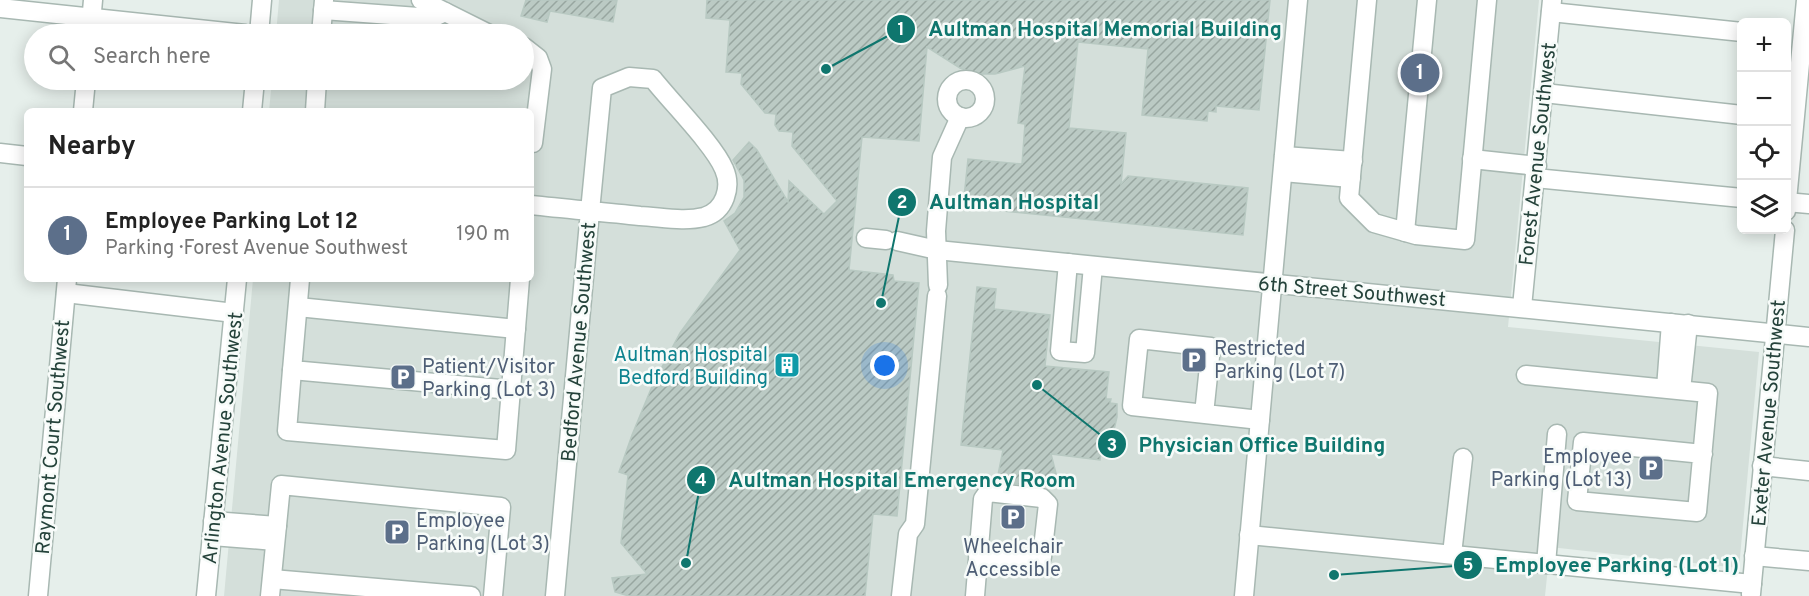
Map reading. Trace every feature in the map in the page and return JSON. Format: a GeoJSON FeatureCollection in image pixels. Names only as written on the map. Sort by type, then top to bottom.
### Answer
{"type":"FeatureCollection","features":[{"type":"Feature","properties":{"kind":"street"},"geometry":{"type":"LineString","coordinates":[[260,24],[262,0]]}},
{"type":"Feature","properties":{"kind":"street"},"geometry":{"type":"LineString","coordinates":[[421,0],[469,24]]}},
{"type":"Feature","properties":{"kind":"street"},"geometry":{"type":"LineString","coordinates":[[1244,596],[1298,0]]}},
{"type":"Feature","properties":{"kind":"street"},"geometry":{"type":"LineString","coordinates":[[1367,0],[1349,198],[1374,223],[1405,232],[1465,240],[1487,0]]}},
{"type":"Feature","properties":{"kind":"street"},"geometry":{"type":"LineString","coordinates":[[1405,232],[1426,0]]}},
{"type":"Feature","properties":{"kind":"street"},"geometry":{"type":"LineString","coordinates":[[1790,180],[1797,121],[1799,38],[1806,0]]}},
{"type":"Feature","properties":{"kind":"street"},"geometry":{"type":"LineString","coordinates":[[322,24],[324,5],[432,18],[445,12]]}},
{"type":"Feature","properties":{"kind":"street"},"geometry":{"type":"LineString","coordinates":[[1552,6],[1737,31]]}},
{"type":"Feature","properties":{"kind":"street","name":"Forest Avenue Southwest"},"geometry":{"type":"LineString","coordinates":[[1522,307],[1552,6]]}},
{"type":"Feature","properties":{"kind":"street"},"geometry":{"type":"LineString","coordinates":[[0,8],[155,24]]}},
{"type":"Feature","properties":{"kind":"street"},"geometry":{"type":"LineString","coordinates":[[534,55],[538,58],[542,69],[534,136]]}},
{"type":"Feature","properties":{"kind":"street","name":"Bedford Avenue Southwest"},"geometry":{"type":"LineString","coordinates":[[555,596],[590,211],[602,88],[629,77],[653,79],[723,166],[727,185],[720,206],[705,217],[678,219],[590,211]]}},
{"type":"Feature","properties":{"kind":"street"},"geometry":{"type":"LineString","coordinates":[[83,108],[85,90]]}},
{"type":"Feature","properties":{"kind":"street"},"geometry":{"type":"LineString","coordinates":[[252,108],[254,90]]}},
{"type":"Feature","properties":{"kind":"street"},"geometry":{"type":"LineString","coordinates":[[315,108],[316,90]]}},
{"type":"Feature","properties":{"kind":"street"},"geometry":{"type":"LineString","coordinates":[[1544,93],[1737,114]]}},
{"type":"Feature","properties":{"kind":"street"},"geometry":{"type":"LineString","coordinates":[[901,596],[908,534],[915,524],[938,291],[936,231],[942,157],[960,117]]}},
{"type":"Feature","properties":{"kind":"street"},"geometry":{"type":"LineString","coordinates":[[0,153],[24,156]]}},
{"type":"Feature","properties":{"kind":"street"},"geometry":{"type":"LineString","coordinates":[[1472,159],[1536,172],[1737,197]]}},
{"type":"Feature","properties":{"kind":"street"},"geometry":{"type":"LineString","coordinates":[[1284,164],[1352,169]]}},
{"type":"Feature","properties":{"kind":"street"},"geometry":{"type":"LineString","coordinates":[[1791,205],[1809,204]]}},
{"type":"Feature","properties":{"kind":"street"},"geometry":{"type":"LineString","coordinates":[[534,206],[590,211]]}},
{"type":"Feature","properties":{"kind":"street","name":"Exeter Avenue Southwest"},"geometry":{"type":"LineString","coordinates":[[1751,590],[1785,234]]}},
{"type":"Feature","properties":{"kind":"street","name":"6th Street Southwest"},"geometry":{"type":"LineString","coordinates":[[866,238],[891,240],[937,250],[1809,337]]}},
{"type":"Feature","properties":{"kind":"street"},"geometry":{"type":"LineString","coordinates":[[1068,263],[1060,351],[1085,353],[1093,266]]}},
{"type":"Feature","properties":{"kind":"street","name":"Arlington Avenue Southwest"},"geometry":{"type":"LineString","coordinates":[[206,596],[237,282]]}},
{"type":"Feature","properties":{"kind":"street"},"geometry":{"type":"LineString","coordinates":[[300,282],[287,431],[506,450],[520,282]]}},
{"type":"Feature","properties":{"kind":"street"},"geometry":{"type":"LineString","coordinates":[[66,286],[234,313]]}},
{"type":"Feature","properties":{"kind":"street","name":"Raymont Court Southwest"},"geometry":{"type":"LineString","coordinates":[[38,596],[66,286]]}},
{"type":"Feature","properties":{"kind":"street"},"geometry":{"type":"LineString","coordinates":[[298,307],[516,329]]}},
{"type":"Feature","properties":{"kind":"street"},"geometry":{"type":"LineString","coordinates":[[1673,389],[1680,323]]}},
{"type":"Feature","properties":{"kind":"street"},"geometry":{"type":"LineString","coordinates":[[1204,414],[1211,347],[1139,339],[1132,406],[1204,414],[1260,420]]}},
{"type":"Feature","properties":{"kind":"street"},"geometry":{"type":"LineString","coordinates":[[292,370],[512,390]]}},
{"type":"Feature","properties":{"kind":"street"},"geometry":{"type":"LineString","coordinates":[[1526,375],[1708,393],[1703,454],[1697,512],[1577,501],[1583,442],[1703,454]]}},
{"type":"Feature","properties":{"kind":"street"},"geometry":{"type":"LineString","coordinates":[[1546,564],[1557,434]]}},
{"type":"Feature","properties":{"kind":"street"},"geometry":{"type":"LineString","coordinates":[[1452,554],[1463,458]]}},
{"type":"Feature","properties":{"kind":"street"},"geometry":{"type":"LineString","coordinates":[[1762,466],[1809,471]]}},
{"type":"Feature","properties":{"kind":"street"},"geometry":{"type":"LineString","coordinates":[[471,596],[271,588],[281,485],[501,507],[493,596]]}},
{"type":"Feature","properties":{"kind":"street"},"geometry":{"type":"LineString","coordinates":[[975,596],[978,556],[983,499],[988,492],[1042,498],[1048,504],[1042,557],[1036,562],[978,556]]}},
{"type":"Feature","properties":{"kind":"street"},"geometry":{"type":"LineString","coordinates":[[213,528],[276,534]]}},
{"type":"Feature","properties":{"kind":"street"},"geometry":{"type":"LineString","coordinates":[[1249,535],[1546,564],[1751,590]]}},
{"type":"Feature","properties":{"kind":"street"},"geometry":{"type":"LineString","coordinates":[[1754,556],[1809,561]]}},
{"type":"Feature","properties":{"kind":"shaded area"},"geometry":{"type":"Polygon","coordinates":[[[279,0],[1539,0],[1508,327],[1759,352],[1739,568],[1550,547],[1545,596],[224,596],[253,282],[534,282],[534,108],[269,108],[271,90],[534,90],[534,24],[277,24],[279,0]]]}},
{"type":"Feature","properties":{"kind":"building"},"geometry":{"type":"Polygon","coordinates":[[[526,0],[617,0],[613,22],[550,11],[547,22],[521,16],[526,0]]]}},
{"type":"Feature","properties":{"kind":"building"},"geometry":{"type":"Polygon","coordinates":[[[707,0],[1270,0],[1259,110],[1216,106],[1216,112],[1208,111],[1207,121],[1142,115],[1148,49],[1078,42],[1069,128],[1126,133],[1121,184],[1128,176],[1248,188],[1243,235],[963,207],[968,159],[1022,164],[1025,124],[1018,123],[1025,66],[995,74],[976,74],[960,68],[927,47],[919,141],[862,137],[849,270],[893,275],[894,281],[919,283],[897,516],[873,514],[865,596],[629,596],[615,592],[612,578],[647,574],[621,543],[628,475],[619,472],[632,435],[653,384],[680,333],[740,250],[724,221],[735,213],[744,197],[744,180],[733,160],[749,142],[757,150],[788,202],[789,181],[824,214],[837,201],[792,146],[793,132],[779,131],[775,125],[776,114],[765,113],[741,84],[742,73],[726,72],[730,20],[706,18],[707,0]]]}},
{"type":"Feature","properties":{"kind":"building"},"geometry":{"type":"Polygon","coordinates":[[[977,287],[996,289],[994,309],[1050,315],[1045,366],[1109,372],[1106,399],[1111,399],[1110,403],[1117,404],[1117,417],[1114,430],[1107,429],[1107,433],[1103,433],[1100,460],[1051,454],[1058,481],[1043,487],[1010,483],[998,475],[1003,450],[961,445],[977,287]]]}},
{"type":"Feature","properties":{"kind":"place","name":"Aultman Hospital Memorial Building"},"geometry":{"type":"Point","coordinates":[826,69]}},
{"type":"Feature","properties":{"kind":"place","name":"Employee Parking Lot 12"},"geometry":{"type":"Point","coordinates":[1420,73]}},
{"type":"Feature","properties":{"kind":"place","name":"Aultman Hospital"},"geometry":{"type":"Point","coordinates":[881,303]}},
{"type":"Feature","properties":{"kind":"place","name":"Restricted Parking (Lot 7)"},"geometry":{"type":"Point","coordinates":[1194,360]}},
{"type":"Feature","properties":{"kind":"place","name":"Aultman Hospital Bedford Building"},"geometry":{"type":"Point","coordinates":[787,365]}},
{"type":"Feature","properties":{"kind":"place","name":"Patient/Visitor Parking (Lot 3)"},"geometry":{"type":"Point","coordinates":[403,377]}},
{"type":"Feature","properties":{"kind":"place","name":"Physician Office Building"},"geometry":{"type":"Point","coordinates":[1037,385]}},
{"type":"Feature","properties":{"kind":"place","name":"Employee Parking (Lot 13)"},"geometry":{"type":"Point","coordinates":[1651,468]}},
{"type":"Feature","properties":{"kind":"place","name":"Wheelchair Accessible"},"geometry":{"type":"Point","coordinates":[1013,517]}},
{"type":"Feature","properties":{"kind":"place","name":"Employee Parking (Lot 3)"},"geometry":{"type":"Point","coordinates":[397,532]}},
{"type":"Feature","properties":{"kind":"place","name":"Aultman Hospital Emergency Room"},"geometry":{"type":"Point","coordinates":[686,563]}},
{"type":"Feature","properties":{"kind":"place","name":"Employee Parking (Lot 1)"},"geometry":{"type":"Point","coordinates":[1334,575]}}]}
